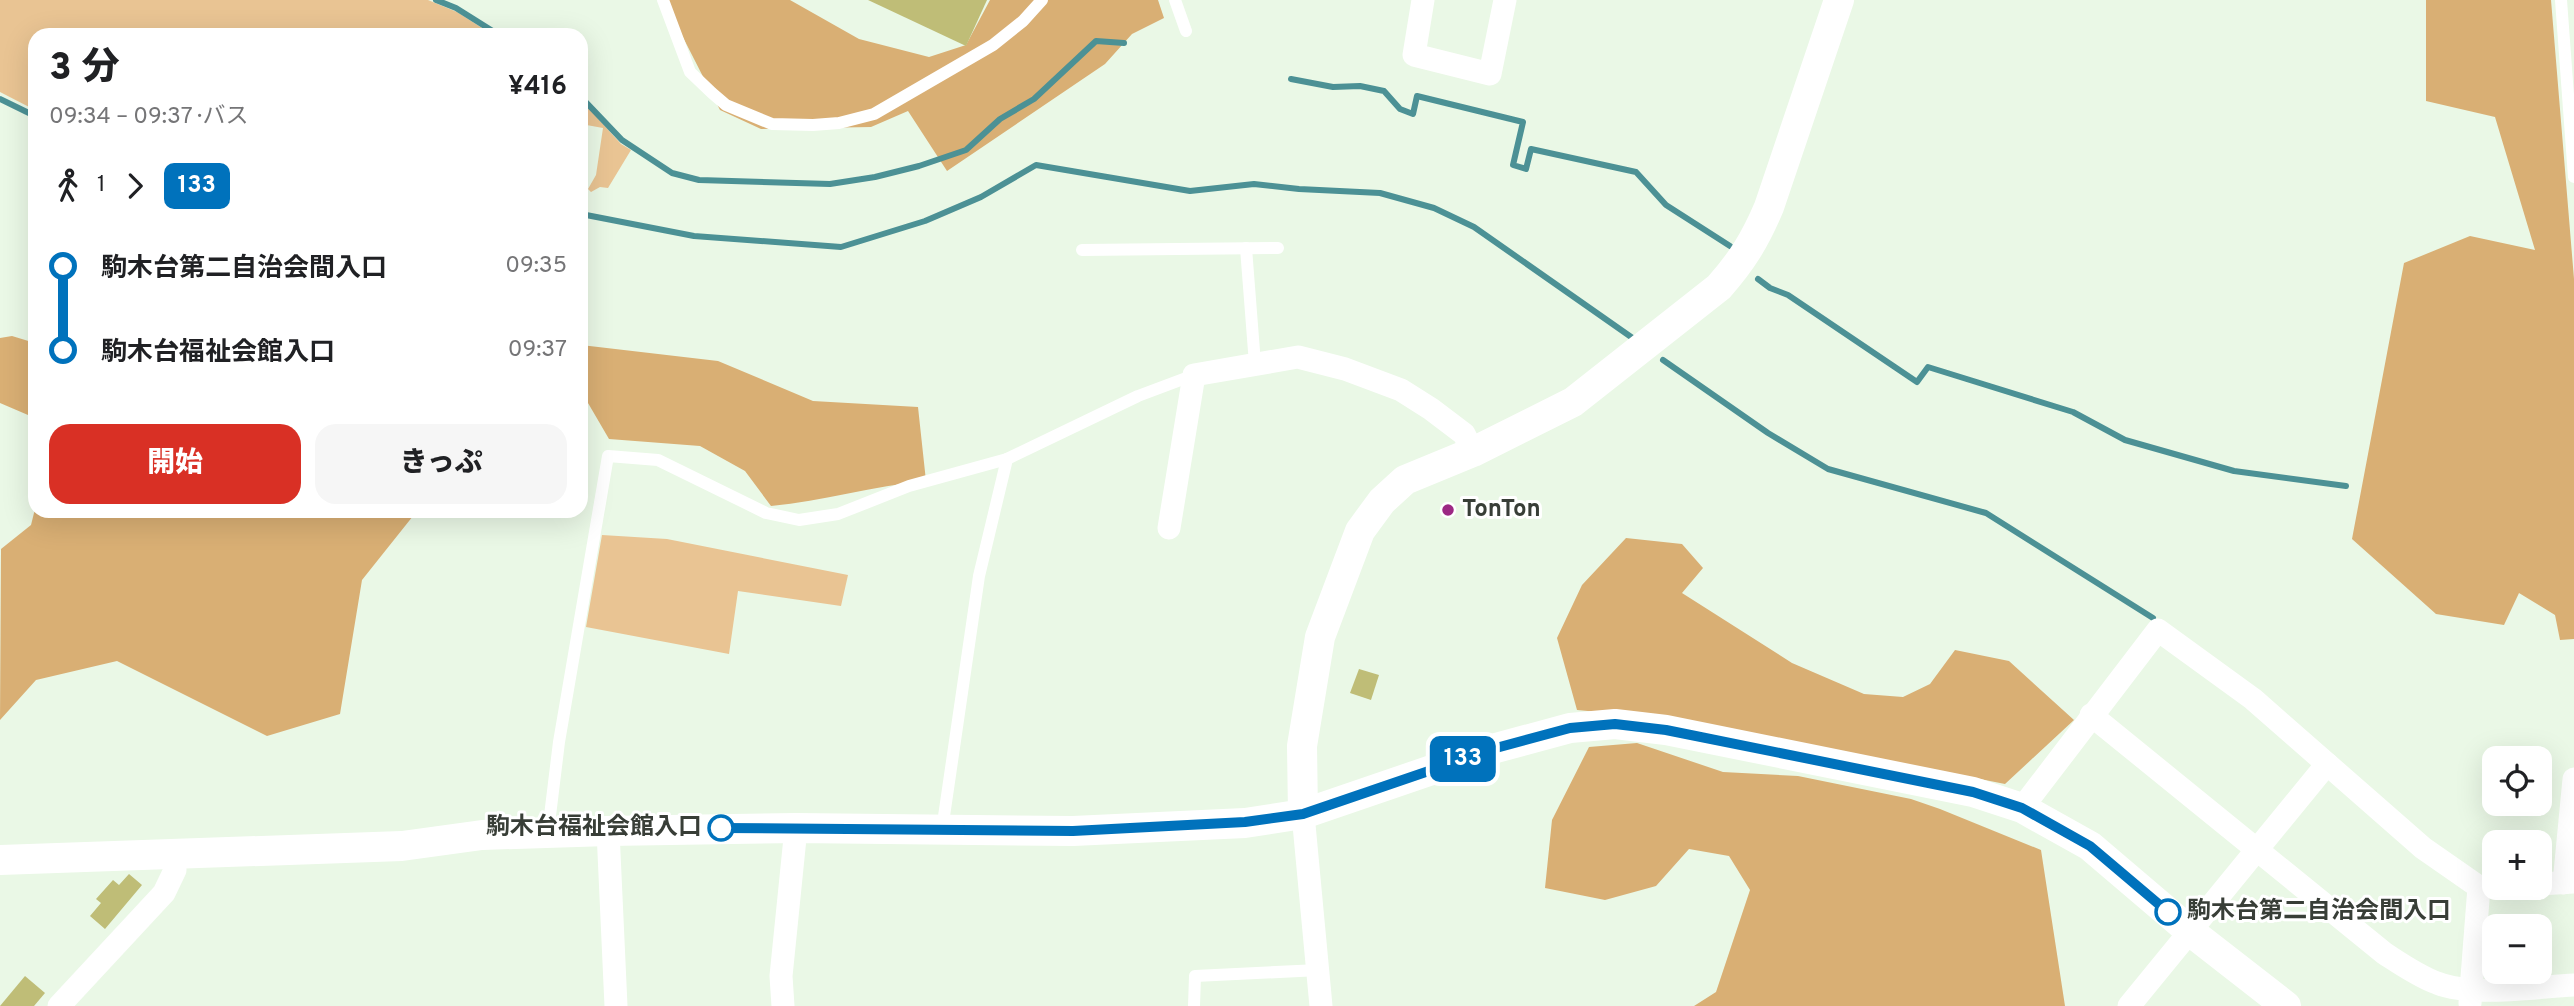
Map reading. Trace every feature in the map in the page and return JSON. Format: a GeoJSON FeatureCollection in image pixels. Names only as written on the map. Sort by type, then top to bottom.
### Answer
{"type":"FeatureCollection","features":[{"type":"Feature","properties":{"kind":"street"},"geometry":{"type":"LineString","coordinates":[[1423,0],[1414,55],[1490,74],[1505,0]]}},
{"type":"Feature","properties":{"kind":"street"},"geometry":{"type":"LineString","coordinates":[[1321,1006],[1303,814],[1302,746],[1320,637],[1360,531],[1382,501],[1405,480],[1473,452],[1573,402],[1719,287],[1736,268],[1758,233],[1769,208],[1839,0]]}},
{"type":"Feature","properties":{"kind":"street"},"geometry":{"type":"LineString","coordinates":[[1169,528],[1194,375],[1298,357],[1375,379],[1401,390],[1464,434],[1473,452]]}},
{"type":"Feature","properties":{"kind":"street"},"geometry":{"type":"LineString","coordinates":[[2022,808],[2158,630],[2253,699],[2423,848],[2482,885]]}},
{"type":"Feature","properties":{"kind":"street"},"geometry":{"type":"LineString","coordinates":[[2091,715],[2384,953],[2438,984],[2470,998],[2574,985]]}},
{"type":"Feature","properties":{"kind":"street"},"geometry":{"type":"LineString","coordinates":[[0,860],[90,862],[174,854],[402,846],[482,835],[548,832],[796,828],[1073,831],[1232,823],[1303,814],[1496,748],[1570,728],[1615,724],[1666,730],[1973,792],[2022,808],[2090,846],[2191,932],[2286,1006]]}},
{"type":"Feature","properties":{"kind":"street"},"geometry":{"type":"LineString","coordinates":[[2129,1006],[2327,764]]}},
{"type":"Feature","properties":{"kind":"street"},"geometry":{"type":"LineString","coordinates":[[2569,883],[2574,779]]}},
{"type":"Feature","properties":{"kind":"street"},"geometry":{"type":"LineString","coordinates":[[783,1006],[781,976],[796,828]]}},
{"type":"Feature","properties":{"kind":"street"},"geometry":{"type":"LineString","coordinates":[[608,831],[616,1006]]}},
{"type":"Feature","properties":{"kind":"street"},"geometry":{"type":"LineString","coordinates":[[59,1006],[90,962],[164,893],[175,870],[174,854]]}},
{"type":"Feature","properties":{"kind":"street"},"geometry":{"type":"LineString","coordinates":[[2470,998],[2484,900]]}},
{"type":"Feature","properties":{"kind":"lane"},"geometry":{"type":"LineString","coordinates":[[663,0],[690,72],[726,105],[772,124],[813,125],[874,114],[993,45],[1042,0]]}},
{"type":"Feature","properties":{"kind":"lane"},"geometry":{"type":"LineString","coordinates":[[1175,0],[1186,32]]}},
{"type":"Feature","properties":{"kind":"lane"},"geometry":{"type":"LineString","coordinates":[[2561,0],[2574,177]]}},
{"type":"Feature","properties":{"kind":"lane"},"geometry":{"type":"LineString","coordinates":[[1246,248],[1255,363]]}},
{"type":"Feature","properties":{"kind":"lane"},"geometry":{"type":"LineString","coordinates":[[1082,250],[1278,248]]}},
{"type":"Feature","properties":{"kind":"lane"},"geometry":{"type":"LineString","coordinates":[[548,832],[559,742],[608,456],[658,460],[766,513],[799,520],[838,513],[909,486],[1007,459],[1138,396],[1194,375]]}},
{"type":"Feature","properties":{"kind":"lane"},"geometry":{"type":"LineString","coordinates":[[942,831],[979,576],[1007,459]]}},
{"type":"Feature","properties":{"kind":"lane"},"geometry":{"type":"LineString","coordinates":[[1194,1006],[1195,976],[1319,970]]}},
{"type":"Feature","properties":{"kind":"shaded area"},"geometry":{"type":"Polygon","coordinates":[[[0,0],[428,0],[457,12],[482,28],[28,28],[28,106],[0,92],[0,0]]]}},
{"type":"Feature","properties":{"kind":"shaded area"},"geometry":{"type":"Polygon","coordinates":[[[664,0],[790,0],[859,39],[929,57],[966,45],[990,0],[1158,0],[1164,18],[1132,34],[1105,64],[947,171],[908,111],[871,127],[761,129],[720,110],[664,0]]]}},
{"type":"Feature","properties":{"kind":"shaded area"},"geometry":{"type":"Polygon","coordinates":[[[2426,0],[2551,0],[2574,279],[2574,639],[2560,640],[2555,615],[2519,593],[2504,625],[2436,614],[2352,539],[2404,263],[2470,236],[2535,250],[2495,117],[2426,101],[2426,0]]]}},
{"type":"Feature","properties":{"kind":"shaded area"},"geometry":{"type":"Polygon","coordinates":[[[588,108],[621,144],[631,150],[608,188],[600,187],[591,192],[588,189],[596,175],[603,128],[588,125],[588,108]]]}},
{"type":"Feature","properties":{"kind":"shaded area"},"geometry":{"type":"Polygon","coordinates":[[[12,336],[28,341],[28,415],[0,403],[0,338],[12,336]]]}},
{"type":"Feature","properties":{"kind":"shaded area"},"geometry":{"type":"Polygon","coordinates":[[[588,346],[718,361],[813,401],[918,407],[926,481],[771,506],[745,471],[700,446],[609,439],[588,403],[588,346]]]}},
{"type":"Feature","properties":{"kind":"shaded area"},"geometry":{"type":"Polygon","coordinates":[[[33,518],[411,518],[362,580],[340,714],[267,736],[117,661],[36,680],[0,720],[1,549],[31,525],[33,518]]]}},
{"type":"Feature","properties":{"kind":"shaded area"},"geometry":{"type":"Polygon","coordinates":[[[602,535],[667,539],[848,575],[841,606],[738,591],[729,654],[586,627],[602,535]]]}},
{"type":"Feature","properties":{"kind":"shaded area"},"geometry":{"type":"Polygon","coordinates":[[[1626,538],[1682,544],[1703,568],[1682,593],[1792,663],[1864,694],[1903,697],[1930,684],[1955,650],[2009,661],[2074,720],[2005,784],[1685,720],[1577,710],[1557,638],[1582,585],[1626,538]]]}},
{"type":"Feature","properties":{"kind":"shaded area"},"geometry":{"type":"Polygon","coordinates":[[[1637,743],[1723,772],[1798,776],[1911,799],[2041,850],[2065,1006],[1694,1006],[1716,992],[1750,890],[1729,856],[1689,849],[1656,886],[1605,900],[1545,888],[1552,820],[1589,747],[1637,743]]]}},
{"type":"Feature","properties":{"kind":"building"},"geometry":{"type":"Polygon","coordinates":[[[868,0],[987,0],[966,46],[868,0]]]}},
{"type":"Feature","properties":{"kind":"building"},"geometry":{"type":"Polygon","coordinates":[[[1359,669],[1379,675],[1371,700],[1350,693],[1359,669]]]}},
{"type":"Feature","properties":{"kind":"building"},"geometry":{"type":"Polygon","coordinates":[[[129,874],[142,885],[105,929],[90,916],[101,903],[96,899],[113,880],[119,885],[129,874]]]}},
{"type":"Feature","properties":{"kind":"building"},"geometry":{"type":"Polygon","coordinates":[[[25,976],[45,993],[34,1006],[0,1006],[25,976]]]}},
{"type":"Feature","properties":{"kind":"waterway"},"geometry":{"type":"LineString","coordinates":[[436,0],[456,8],[488,28]]}},
{"type":"Feature","properties":{"kind":"waterway"},"geometry":{"type":"LineString","coordinates":[[588,104],[622,140],[672,173],[699,180],[830,184],[875,177],[966,150],[1000,119],[1034,99],[1096,41],[1124,43]]}},
{"type":"Feature","properties":{"kind":"waterway"},"geometry":{"type":"LineString","coordinates":[[1291,79],[1333,87],[1360,86],[1384,91],[1400,109],[1413,114],[1417,96],[1523,122],[1513,165],[1526,169],[1531,149],[1636,172],[1666,205],[1730,246]]}},
{"type":"Feature","properties":{"kind":"waterway"},"geometry":{"type":"LineString","coordinates":[[0,99],[28,113]]}},
{"type":"Feature","properties":{"kind":"waterway"},"geometry":{"type":"LineString","coordinates":[[588,215],[694,236],[841,247],[925,221],[981,197],[1036,165],[1190,191],[1254,184],[1380,193],[1434,208],[1474,227],[1634,339]]}},
{"type":"Feature","properties":{"kind":"waterway"},"geometry":{"type":"LineString","coordinates":[[1758,279],[1770,288],[1788,295],[1917,382],[1928,367],[2073,412],[2125,440],[2234,471],[2346,486]]}},
{"type":"Feature","properties":{"kind":"waterway"},"geometry":{"type":"LineString","coordinates":[[1663,360],[1768,433],[1828,469],[1986,513],[2153,618]]}},
{"type":"Feature","properties":{"kind":"bus line","name":"133"},"geometry":{"type":"LineString","coordinates":[[721,828],[1073,831],[1245,822],[1303,814],[1496,748],[1570,728],[1615,724],[1666,730],[1973,792],[2022,808],[2090,846],[2168,912]]}},
{"type":"Feature","properties":{"kind":"place","name":"TonTon"},"geometry":{"type":"Point","coordinates":[1448,510]}},
{"type":"Feature","properties":{"kind":"place","name":"駒木台福祉会館入口"},"geometry":{"type":"Point","coordinates":[721,828]}},
{"type":"Feature","properties":{"kind":"place","name":"駒木台第二自治会間入口"},"geometry":{"type":"Point","coordinates":[2168,912]}}]}
